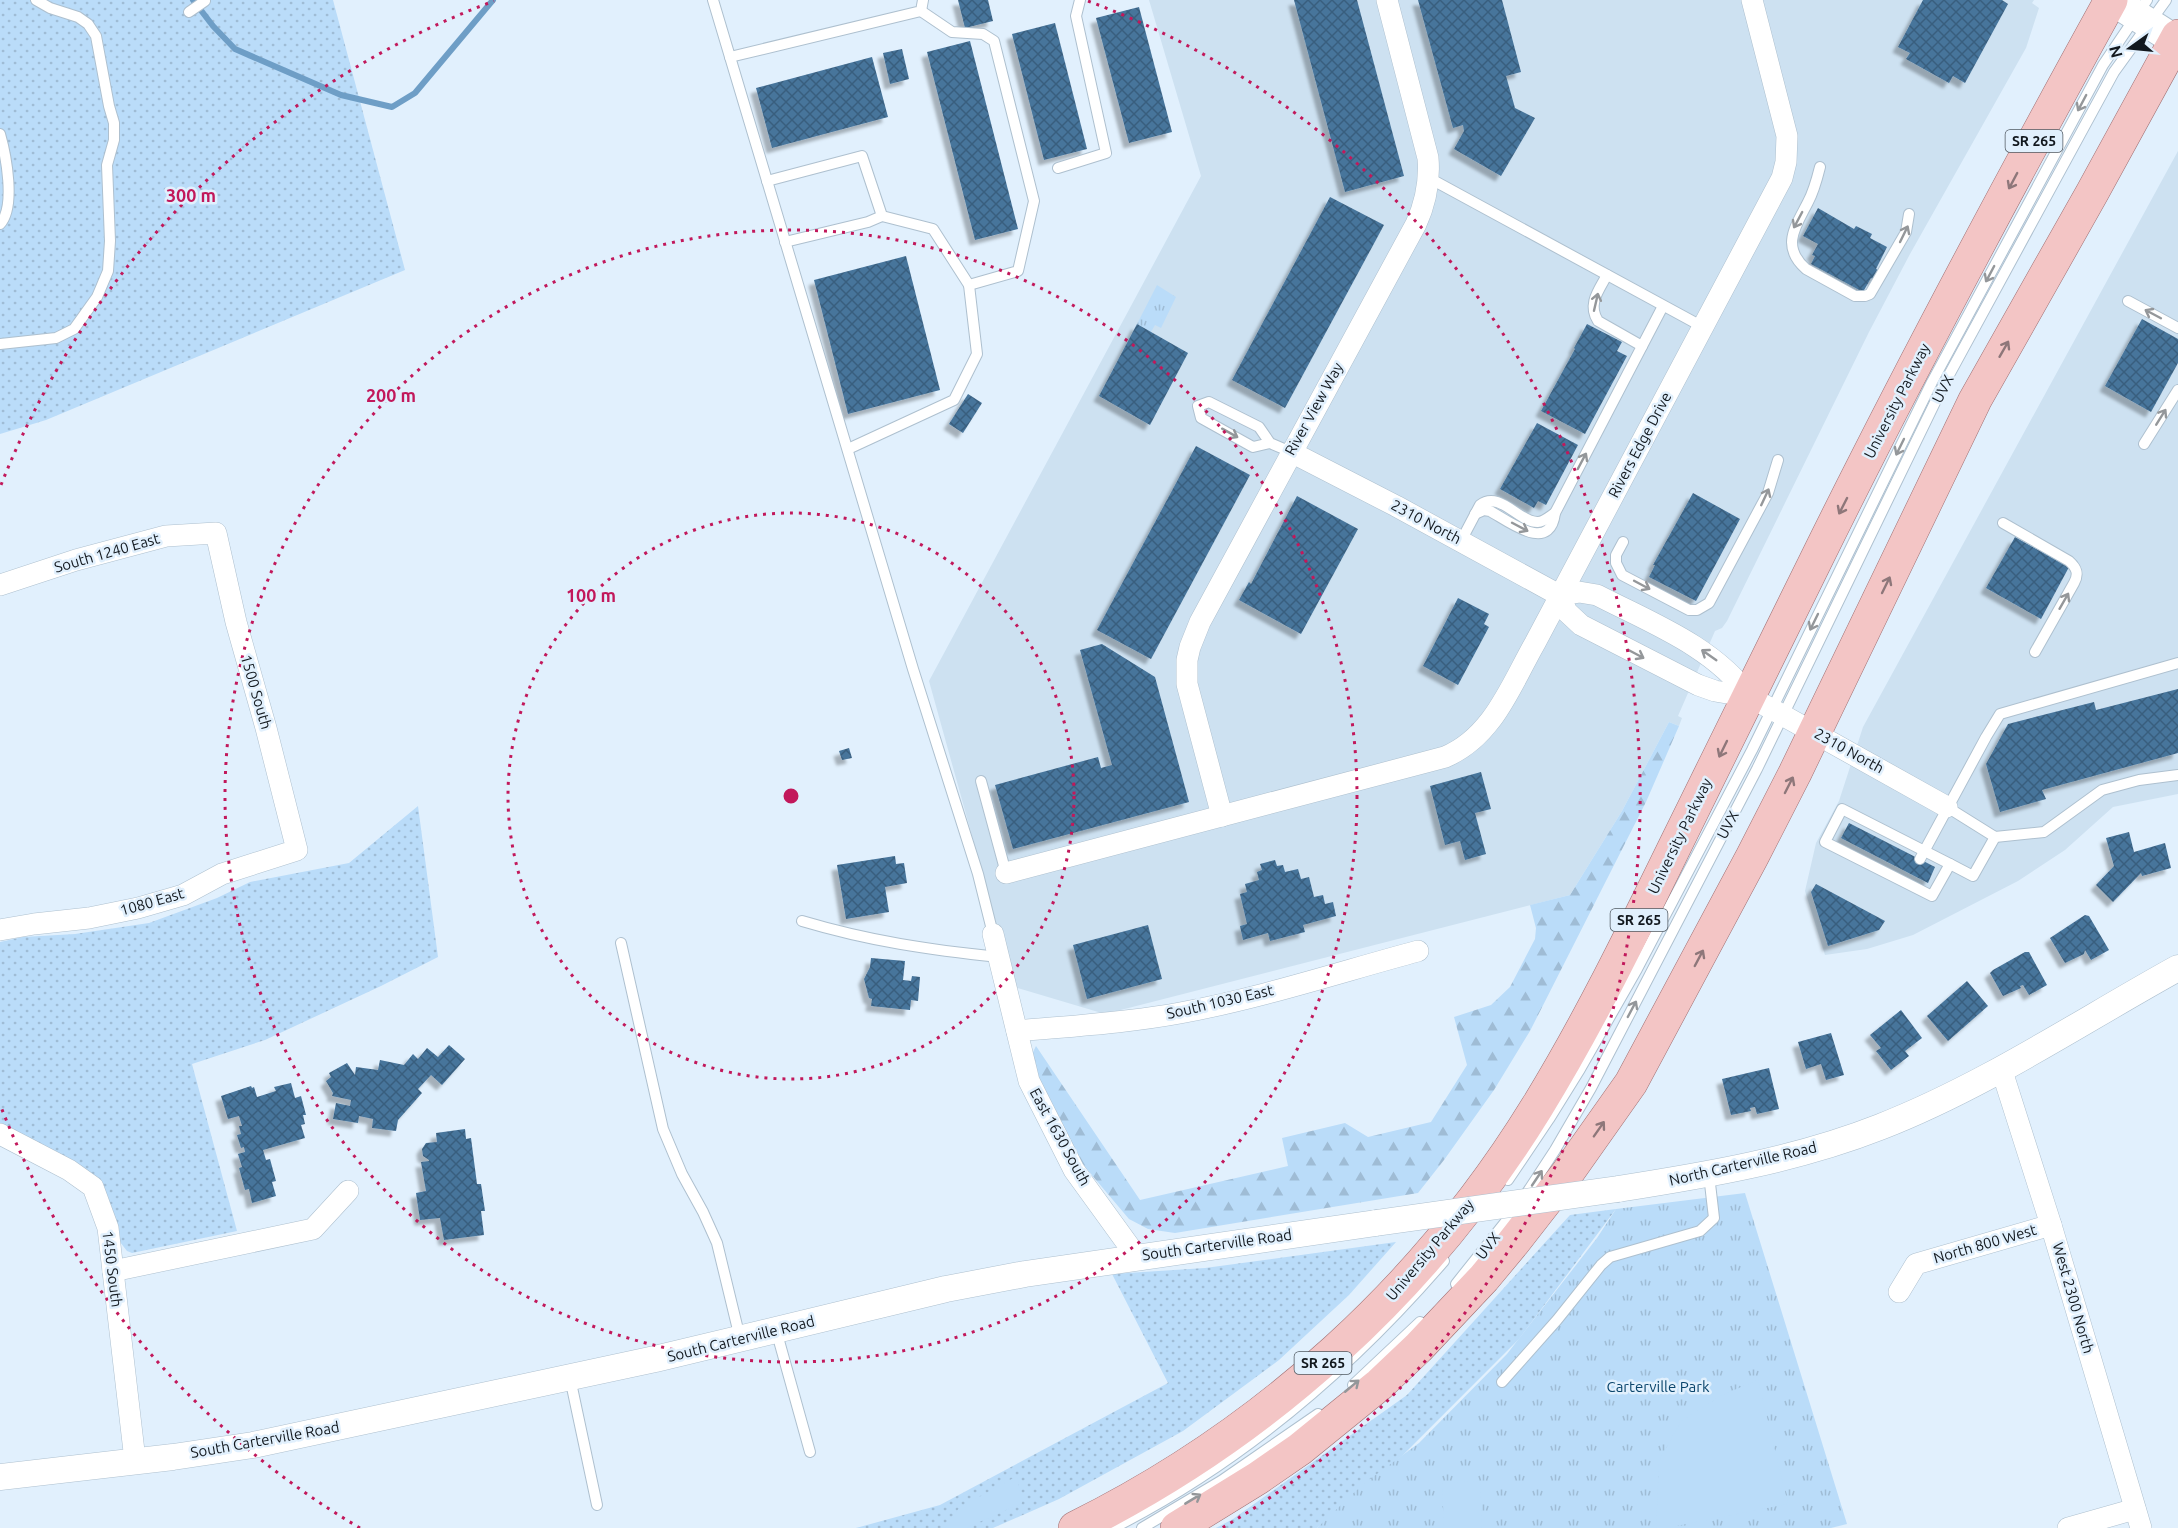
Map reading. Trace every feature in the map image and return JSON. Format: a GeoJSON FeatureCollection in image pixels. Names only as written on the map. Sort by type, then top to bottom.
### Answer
{"type":"FeatureCollection","features":[{"type":"Feature","properties":{"kind":"main road","name":"University Parkway"},"geometry":{"type":"LineString","coordinates":[[1075,1528],[1168,1478],[1210,1451],[1268,1409],[1317,1368],[1378,1310],[1447,1233],[1517,1138],[1567,1056],[1617,963],[1769,707],[1903,387],[2153,20]]}},
{"type":"Feature","properties":{"kind":"main road"},"geometry":{"type":"LineString","coordinates":[[1177,1528],[1300,1449],[1364,1397],[1418,1348],[1484,1278],[1513,1243],[1566,1175],[1631,1083],[1747,868],[1975,400],[2092,193],[2153,20]]}},
{"type":"Feature","properties":{"kind":"street","name":"River View Way"},"geometry":{"type":"LineString","coordinates":[[1222,816],[1188,684],[1187,660],[1190,646],[1200,622],[1291,452],[1416,224],[1426,200],[1429,178],[1426,144],[1387,0]]}},
{"type":"Feature","properties":{"kind":"street","name":"Rivers Edge Drive"},"geometry":{"type":"LineString","coordinates":[[1006,873],[1445,757],[1473,741],[1495,714],[1776,193],[1786,162],[1785,128],[1752,0]]}},
{"type":"Feature","properties":{"kind":"street","name":"2310 North"},"geometry":{"type":"LineString","coordinates":[[1291,452],[1559,595],[1567,612],[1574,620],[1592,630],[1698,685],[1769,707],[1947,807]]}},
{"type":"Feature","properties":{"kind":"street","name":"South 1240 East"},"geometry":{"type":"LineString","coordinates":[[0,585],[76,560],[166,536],[216,533]]}},
{"type":"Feature","properties":{"kind":"street","name":"1500 South"},"geometry":{"type":"LineString","coordinates":[[216,533],[236,622],[275,759],[297,850]]}},
{"type":"Feature","properties":{"kind":"street","name":"2310 North"},"geometry":{"type":"LineString","coordinates":[[1559,595],[1579,592],[1597,595],[1698,648],[1727,669],[1769,707]]}},
{"type":"Feature","properties":{"kind":"street","name":"1080 East"},"geometry":{"type":"LineString","coordinates":[[0,930],[138,909],[183,895],[222,874],[297,850]]}},
{"type":"Feature","properties":{"kind":"street","name":"East 1630 South"},"geometry":{"type":"LineString","coordinates":[[993,934],[1029,1081],[1074,1170],[1137,1257]]}},
{"type":"Feature","properties":{"kind":"street","name":"South 1030 East"},"geometry":{"type":"LineString","coordinates":[[1017,1031],[1119,1022],[1191,1011],[1418,951]]}},
{"type":"Feature","properties":{"kind":"street","name":"North Carterville Road"},"geometry":{"type":"LineString","coordinates":[[1490,1203],[1618,1189],[1709,1175],[1794,1155],[1879,1127],[1936,1102],[2001,1068],[2178,968]]}},
{"type":"Feature","properties":{"kind":"street","name":"West 2300 North"},"geometry":{"type":"LineString","coordinates":[[2001,1068],[2051,1224],[2138,1518]]}},
{"type":"Feature","properties":{"kind":"street","name":"1450 South"},"geometry":{"type":"LineString","coordinates":[[0,1134],[69,1170],[93,1187],[108,1228],[135,1460]]}},
{"type":"Feature","properties":{"kind":"street"},"geometry":{"type":"LineString","coordinates":[[113,1271],[313,1229],[348,1191]]}},
{"type":"Feature","properties":{"kind":"street","name":"South Carterville Road"},"geometry":{"type":"LineString","coordinates":[[0,1477],[173,1457],[253,1445],[570,1378],[946,1289],[1025,1274],[1376,1223],[1490,1203]]}},
{"type":"Feature","properties":{"kind":"street","name":"North 800 West"},"geometry":{"type":"LineString","coordinates":[[1899,1292],[1916,1264],[2051,1224]]}},
{"type":"Feature","properties":{"kind":"street"},"geometry":{"type":"LineString","coordinates":[[2068,1528],[2138,1518]]}},
{"type":"Feature","properties":{"kind":"lane"},"geometry":{"type":"LineString","coordinates":[[0,344],[56,338],[74,329],[97,297],[108,271],[110,241],[107,165],[114,140],[114,123],[96,36],[88,24],[78,17],[50,8],[36,0]]}},
{"type":"Feature","properties":{"kind":"lane"},"geometry":{"type":"LineString","coordinates":[[713,0],[913,669],[978,874],[993,934]]}},
{"type":"Feature","properties":{"kind":"lane"},"geometry":{"type":"LineString","coordinates":[[1058,168],[1106,153],[1076,16],[1080,0]]}},
{"type":"Feature","properties":{"kind":"lane"},"geometry":{"type":"LineString","coordinates":[[189,12],[206,1]]}},
{"type":"Feature","properties":{"kind":"lane"},"geometry":{"type":"LineString","coordinates":[[730,57],[922,6],[952,32],[983,34],[994,41],[1034,201],[1018,271],[969,285]]}},
{"type":"Feature","properties":{"kind":"lane","name":"UVX"},"geometry":{"type":"LineString","coordinates":[[1451,1290],[1512,1214],[1571,1125],[1752,780],[1769,707],[2114,72],[2153,20]]}},
{"type":"Feature","properties":{"kind":"lane"},"geometry":{"type":"LineString","coordinates":[[0,134],[5,151],[8,205],[0,224]]}},
{"type":"Feature","properties":{"kind":"lane"},"geometry":{"type":"LineString","coordinates":[[767,181],[862,156],[882,216]]}},
{"type":"Feature","properties":{"kind":"lane"},"geometry":{"type":"LineString","coordinates":[[1820,166],[1815,187],[1793,228],[1793,252],[1806,269],[1855,296],[1865,296],[1873,289],[1906,232],[1909,214]]}},
{"type":"Feature","properties":{"kind":"lane"},"geometry":{"type":"LineString","coordinates":[[1429,178],[1703,327]]}},
{"type":"Feature","properties":{"kind":"lane"},"geometry":{"type":"LineString","coordinates":[[785,243],[868,222],[882,216],[933,229],[969,285],[977,354],[954,400],[848,449]]}},
{"type":"Feature","properties":{"kind":"lane"},"geometry":{"type":"LineString","coordinates":[[1607,275],[1594,299],[1595,317],[1598,321],[1642,346]]}},
{"type":"Feature","properties":{"kind":"lane"},"geometry":{"type":"LineString","coordinates":[[2128,301],[2178,328]]}},
{"type":"Feature","properties":{"kind":"lane"},"geometry":{"type":"LineString","coordinates":[[1461,541],[1482,503],[1496,501],[1532,522],[1542,521],[1555,513],[1664,306]]}},
{"type":"Feature","properties":{"kind":"lane"},"geometry":{"type":"LineString","coordinates":[[2144,444],[2178,390]]}},
{"type":"Feature","properties":{"kind":"lane"},"geometry":{"type":"LineString","coordinates":[[1270,442],[1253,447],[1201,417],[1198,406],[1209,402],[1259,427],[1270,442],[1291,452]]}},
{"type":"Feature","properties":{"kind":"lane"},"geometry":{"type":"LineString","coordinates":[[1623,542],[1616,555],[1616,563],[1622,575],[1689,610],[1697,610],[1709,603],[1715,593],[1768,493],[1778,460]]}},
{"type":"Feature","properties":{"kind":"lane"},"geometry":{"type":"LineString","coordinates":[[2003,523],[2076,566],[2077,578],[2035,652]]}},
{"type":"Feature","properties":{"kind":"lane"},"geometry":{"type":"LineString","coordinates":[[1922,855],[2000,714],[2178,663]]}},
{"type":"Feature","properties":{"kind":"lane"},"geometry":{"type":"LineString","coordinates":[[1490,1203],[1549,1119],[1610,1018],[1769,707]]}},
{"type":"Feature","properties":{"kind":"lane"},"geometry":{"type":"LineString","coordinates":[[1947,807],[1995,837],[2044,832],[2102,790],[2139,780],[2178,775]]}},
{"type":"Feature","properties":{"kind":"lane"},"geometry":{"type":"LineString","coordinates":[[981,781],[1006,873]]}},
{"type":"Feature","properties":{"kind":"lane"},"geometry":{"type":"LineString","coordinates":[[1950,864],[1932,896],[1910,879],[1857,852],[1825,842],[1842,809],[1869,828],[1904,846],[1922,855],[1950,864],[1973,876],[1995,837]]}},
{"type":"Feature","properties":{"kind":"lane"},"geometry":{"type":"LineString","coordinates":[[802,921],[850,935],[923,949],[999,957]]}},
{"type":"Feature","properties":{"kind":"lane"},"geometry":{"type":"LineString","coordinates":[[621,944],[663,1129],[682,1174],[704,1212],[717,1243],[740,1339]]}},
{"type":"Feature","properties":{"kind":"lane"},"geometry":{"type":"LineString","coordinates":[[1502,1382],[1610,1257],[1700,1232],[1714,1218],[1709,1175]]}},
{"type":"Feature","properties":{"kind":"lane"},"geometry":{"type":"LineString","coordinates":[[1113,1528],[1212,1470],[1281,1420],[1353,1358],[1389,1322],[1451,1252]]}},
{"type":"Feature","properties":{"kind":"lane"},"geometry":{"type":"LineString","coordinates":[[1344,1393],[1400,1343],[1431,1311]]}},
{"type":"Feature","properties":{"kind":"lane"},"geometry":{"type":"LineString","coordinates":[[776,1330],[810,1452]]}},
{"type":"Feature","properties":{"kind":"lane"},"geometry":{"type":"LineString","coordinates":[[570,1378],[597,1505]]}},
{"type":"Feature","properties":{"kind":"lane"},"geometry":{"type":"LineString","coordinates":[[1142,1528],[1221,1481],[1327,1407]]}},
{"type":"Feature","properties":{"kind":"shaded area"},"geometry":{"type":"Polygon","coordinates":[[[1149,0],[2034,0],[2032,3],[2039,8],[2026,48],[1910,254],[1869,332],[1727,621],[1722,628],[1715,631],[1678,716],[1682,718],[1679,726],[1669,722],[1622,811],[1570,895],[1105,1014],[1014,987],[929,681],[1201,176],[1149,0]]]}},
{"type":"Feature","properties":{"kind":"shaded area"},"geometry":{"type":"Polygon","coordinates":[[[2178,151],[2178,794],[2113,807],[2065,850],[2018,881],[1913,935],[1867,949],[1825,955],[1805,891],[1816,843],[1839,801],[1863,727],[2178,151]]]}},
{"type":"Feature","properties":{"kind":"green space"},"geometry":{"type":"Polygon","coordinates":[[[0,0],[333,0],[405,270],[46,420],[0,434],[0,0]]]}},
{"type":"Feature","properties":{"kind":"green space"},"geometry":{"type":"Polygon","coordinates":[[[1157,285],[1176,297],[1161,328],[1155,325],[1151,332],[1137,324],[1157,285]]]}},
{"type":"Feature","properties":{"kind":"green space"},"geometry":{"type":"Polygon","coordinates":[[[1669,722],[1679,726],[1646,802],[1530,1031],[1494,1090],[1418,1193],[1175,1233],[1148,1229],[1129,1219],[1085,1167],[1062,1131],[1033,1069],[1033,1052],[1036,1046],[1140,1200],[1288,1166],[1282,1138],[1345,1123],[1368,1137],[1431,1122],[1467,1065],[1454,1017],[1491,1005],[1510,987],[1535,939],[1536,928],[1530,905],[1570,895],[1622,811],[1669,722]]]}},
{"type":"Feature","properties":{"kind":"green space"},"geometry":{"type":"Polygon","coordinates":[[[418,806],[438,957],[265,1040],[192,1064],[237,1231],[132,1253],[127,1251],[120,1242],[106,1196],[0,1126],[0,942],[23,937],[75,934],[149,923],[217,898],[250,882],[349,863],[418,806]]]}},
{"type":"Feature","properties":{"kind":"green space","name":"Carterville Park"},"geometry":{"type":"Polygon","coordinates":[[[1745,1193],[1847,1524],[1831,1528],[1317,1528],[1362,1485],[1419,1443],[1507,1354],[1597,1238],[1616,1209],[1745,1193]]]}},
{"type":"Feature","properties":{"kind":"green space"},"geometry":{"type":"Polygon","coordinates":[[[1616,1209],[1519,1339],[1403,1455],[1317,1528],[1216,1528],[1233,1519],[1407,1395],[1570,1215],[1616,1209]]]}},
{"type":"Feature","properties":{"kind":"green space"},"geometry":{"type":"Polygon","coordinates":[[[1396,1242],[1349,1295],[1279,1360],[1183,1431],[1059,1499],[993,1528],[856,1528],[940,1505],[1168,1383],[1112,1274],[1205,1268],[1396,1242]]]}},
{"type":"Feature","properties":{"kind":"green space"},"geometry":{"type":"Polygon","coordinates":[[[1758,1380],[1788,1504],[1656,1528],[1659,1461],[1681,1421],[1722,1395],[1758,1380]]]}},
{"type":"Feature","properties":{"kind":"green space"},"geometry":{"type":"Polygon","coordinates":[[[1017,1476],[1022,1503],[966,1528],[945,1528],[959,1508],[1017,1476]]]}},
{"type":"Feature","properties":{"kind":"green space"},"geometry":{"type":"Polygon","coordinates":[[[1480,1481],[1482,1528],[1444,1528],[1442,1483],[1480,1481]]]}},
{"type":"Feature","properties":{"kind":"building"},"geometry":{"type":"Polygon","coordinates":[[[958,0],[988,0],[993,21],[965,28],[958,0]]]}},
{"type":"Feature","properties":{"kind":"building"},"geometry":{"type":"Polygon","coordinates":[[[1294,0],[1357,0],[1404,176],[1345,192],[1294,0]]]}},
{"type":"Feature","properties":{"kind":"building"},"geometry":{"type":"Polygon","coordinates":[[[1418,0],[1502,0],[1521,72],[1506,76],[1515,108],[1535,118],[1501,176],[1454,149],[1464,131],[1463,125],[1453,128],[1418,0]]]}},
{"type":"Feature","properties":{"kind":"building"},"geometry":{"type":"Polygon","coordinates":[[[1923,0],[2002,0],[2008,4],[1965,83],[1953,76],[1949,83],[1906,59],[1910,53],[1898,47],[1923,0]]]}},
{"type":"Feature","properties":{"kind":"building"},"geometry":{"type":"Polygon","coordinates":[[[1139,7],[1172,132],[1129,143],[1096,18],[1139,7]]]}},
{"type":"Feature","properties":{"kind":"building"},"geometry":{"type":"Polygon","coordinates":[[[1055,23],[1087,149],[1044,160],[1012,34],[1055,23]]]}},
{"type":"Feature","properties":{"kind":"building"},"geometry":{"type":"Polygon","coordinates":[[[970,41],[1018,229],[975,240],[927,52],[970,41]]]}},
{"type":"Feature","properties":{"kind":"building"},"geometry":{"type":"Polygon","coordinates":[[[902,49],[909,79],[890,84],[883,53],[902,49]]]}},
{"type":"Feature","properties":{"kind":"building"},"geometry":{"type":"Polygon","coordinates":[[[872,57],[888,117],[772,148],[756,88],[872,57]]]}},
{"type":"Feature","properties":{"kind":"building"},"geometry":{"type":"Polygon","coordinates":[[[1330,197],[1384,225],[1285,408],[1232,380],[1330,197]]]}},
{"type":"Feature","properties":{"kind":"building"},"geometry":{"type":"Polygon","coordinates":[[[1818,208],[1854,229],[1856,226],[1872,234],[1870,238],[1887,247],[1876,269],[1880,271],[1875,280],[1871,278],[1863,292],[1811,264],[1815,256],[1812,255],[1818,244],[1803,236],[1818,208]]]}},
{"type":"Feature","properties":{"kind":"building"},"geometry":{"type":"Polygon","coordinates":[[[906,256],[940,390],[848,414],[814,280],[906,256]]]}},
{"type":"Feature","properties":{"kind":"building"},"geometry":{"type":"Polygon","coordinates":[[[2142,319],[2178,339],[2178,363],[2151,412],[2105,386],[2142,319]]]}},
{"type":"Feature","properties":{"kind":"building"},"geometry":{"type":"Polygon","coordinates":[[[1137,324],[1188,353],[1150,425],[1099,396],[1137,324]]]}},
{"type":"Feature","properties":{"kind":"building"},"geometry":{"type":"Polygon","coordinates":[[[1587,324],[1622,342],[1617,351],[1627,356],[1585,434],[1541,411],[1587,324]]]}},
{"type":"Feature","properties":{"kind":"building"},"geometry":{"type":"Polygon","coordinates":[[[968,394],[982,403],[963,433],[949,424],[968,394]]]}},
{"type":"Feature","properties":{"kind":"building"},"geometry":{"type":"Polygon","coordinates":[[[1537,423],[1578,445],[1546,505],[1538,501],[1534,508],[1500,489],[1537,423]]]}},
{"type":"Feature","properties":{"kind":"building"},"geometry":{"type":"Polygon","coordinates":[[[1196,446],[1250,475],[1151,659],[1097,630],[1196,446]]]}},
{"type":"Feature","properties":{"kind":"building"},"geometry":{"type":"Polygon","coordinates":[[[1693,493],[1740,519],[1696,601],[1649,577],[1655,565],[1653,565],[1693,493]]]}},
{"type":"Feature","properties":{"kind":"building"},"geometry":{"type":"Polygon","coordinates":[[[1297,496],[1358,529],[1301,634],[1239,600],[1249,582],[1251,584],[1297,496]]]}},
{"type":"Feature","properties":{"kind":"building"},"geometry":{"type":"Polygon","coordinates":[[[2015,537],[2069,567],[2041,619],[1986,588],[2015,537]]]}},
{"type":"Feature","properties":{"kind":"building"},"geometry":{"type":"Polygon","coordinates":[[[1458,598],[1489,614],[1484,624],[1489,627],[1458,685],[1423,666],[1458,598]]]}},
{"type":"Feature","properties":{"kind":"building"},"geometry":{"type":"Polygon","coordinates":[[[1102,644],[1155,677],[1189,802],[1013,849],[995,785],[1098,757],[1101,768],[1112,765],[1080,650],[1102,644]]]}},
{"type":"Feature","properties":{"kind":"building"},"geometry":{"type":"Polygon","coordinates":[[[2178,689],[2178,753],[2042,790],[2046,799],[2000,812],[1986,764],[2008,724],[2094,702],[2096,710],[2178,689]]]}},
{"type":"Feature","properties":{"kind":"building"},"geometry":{"type":"Polygon","coordinates":[[[849,748],[852,758],[842,760],[839,751],[849,748]]]}},
{"type":"Feature","properties":{"kind":"building"},"geometry":{"type":"Polygon","coordinates":[[[1481,772],[1491,809],[1475,813],[1486,854],[1465,860],[1460,841],[1445,845],[1430,786],[1481,772]]]}},
{"type":"Feature","properties":{"kind":"building"},"geometry":{"type":"Polygon","coordinates":[[[1849,823],[1935,867],[1928,883],[1841,838],[1849,823]]]}},
{"type":"Feature","properties":{"kind":"building"},"geometry":{"type":"Polygon","coordinates":[[[2129,832],[2134,852],[2165,843],[2171,868],[2142,876],[2141,873],[2113,902],[2096,885],[2114,866],[2106,838],[2129,832]]]}},
{"type":"Feature","properties":{"kind":"building"},"geometry":{"type":"Polygon","coordinates":[[[895,856],[896,864],[904,863],[907,883],[885,887],[889,912],[846,919],[837,865],[895,856]]]}},
{"type":"Feature","properties":{"kind":"building"},"geometry":{"type":"Polygon","coordinates":[[[1275,860],[1277,866],[1283,865],[1285,872],[1298,869],[1301,879],[1309,877],[1314,897],[1323,895],[1325,904],[1333,902],[1336,916],[1303,925],[1305,932],[1270,941],[1268,933],[1243,940],[1240,926],[1247,924],[1240,894],[1247,892],[1245,884],[1259,880],[1257,872],[1262,870],[1260,864],[1275,860]]]}},
{"type":"Feature","properties":{"kind":"building"},"geometry":{"type":"Polygon","coordinates":[[[1816,884],[1885,921],[1879,930],[1828,946],[1811,892],[1816,884]]]}},
{"type":"Feature","properties":{"kind":"building"},"geometry":{"type":"Polygon","coordinates":[[[2085,915],[2089,916],[2109,950],[2091,960],[2085,950],[2084,954],[2065,963],[2050,938],[2085,915]]]}},
{"type":"Feature","properties":{"kind":"building"},"geometry":{"type":"Polygon","coordinates":[[[1148,925],[1162,979],[1087,999],[1073,945],[1148,925]]]}},
{"type":"Feature","properties":{"kind":"building"},"geometry":{"type":"Polygon","coordinates":[[[2025,952],[2029,952],[2047,985],[2029,995],[2023,985],[2003,996],[1990,973],[2025,952]]]}},
{"type":"Feature","properties":{"kind":"building"},"geometry":{"type":"Polygon","coordinates":[[[871,958],[905,961],[903,980],[911,981],[912,976],[920,977],[918,1001],[911,1000],[910,1010],[871,1006],[872,999],[869,998],[864,979],[870,967],[871,958]]]}},
{"type":"Feature","properties":{"kind":"building"},"geometry":{"type":"Polygon","coordinates":[[[1967,981],[1988,1006],[1948,1041],[1927,1016],[1967,981]]]}},
{"type":"Feature","properties":{"kind":"building"},"geometry":{"type":"Polygon","coordinates":[[[1901,1010],[1922,1038],[1905,1051],[1909,1056],[1891,1070],[1876,1051],[1881,1048],[1870,1035],[1901,1010]]]}},
{"type":"Feature","properties":{"kind":"building"},"geometry":{"type":"Polygon","coordinates":[[[1831,1033],[1844,1075],[1826,1080],[1821,1064],[1806,1069],[1798,1042],[1831,1033]]]}},
{"type":"Feature","properties":{"kind":"building"},"geometry":{"type":"Polygon","coordinates":[[[449,1045],[465,1059],[442,1085],[431,1075],[418,1089],[422,1093],[398,1120],[396,1131],[372,1128],[373,1119],[359,1116],[358,1123],[333,1119],[336,1103],[350,1106],[351,1100],[332,1096],[333,1093],[326,1081],[331,1077],[329,1073],[347,1063],[355,1075],[356,1067],[378,1070],[380,1060],[404,1065],[413,1054],[418,1059],[427,1048],[438,1057],[449,1045]]]}},
{"type":"Feature","properties":{"kind":"building"},"geometry":{"type":"Polygon","coordinates":[[[1769,1068],[1779,1109],[1757,1114],[1755,1107],[1750,1108],[1751,1111],[1731,1115],[1722,1079],[1769,1068]]]}},
{"type":"Feature","properties":{"kind":"building"},"geometry":{"type":"Polygon","coordinates":[[[291,1083],[295,1098],[301,1096],[306,1115],[303,1115],[305,1124],[301,1125],[305,1138],[263,1150],[266,1160],[270,1159],[276,1181],[272,1182],[276,1196],[252,1203],[249,1189],[245,1190],[239,1168],[242,1167],[238,1154],[245,1152],[244,1147],[241,1148],[237,1135],[241,1134],[239,1126],[242,1126],[239,1116],[228,1119],[221,1096],[251,1086],[254,1087],[257,1097],[276,1091],[274,1087],[291,1083]]]}},
{"type":"Feature","properties":{"kind":"building"},"geometry":{"type":"Polygon","coordinates":[[[465,1129],[466,1139],[471,1138],[477,1184],[481,1184],[485,1211],[481,1211],[484,1235],[444,1240],[440,1218],[420,1220],[416,1193],[426,1191],[421,1162],[429,1161],[423,1156],[422,1149],[426,1143],[437,1142],[436,1133],[465,1129]]]}},
{"type":"Feature","properties":{"kind":"waterway"},"geometry":{"type":"LineString","coordinates":[[193,0],[235,49],[341,95],[392,107],[415,93],[493,0]]}}]}
